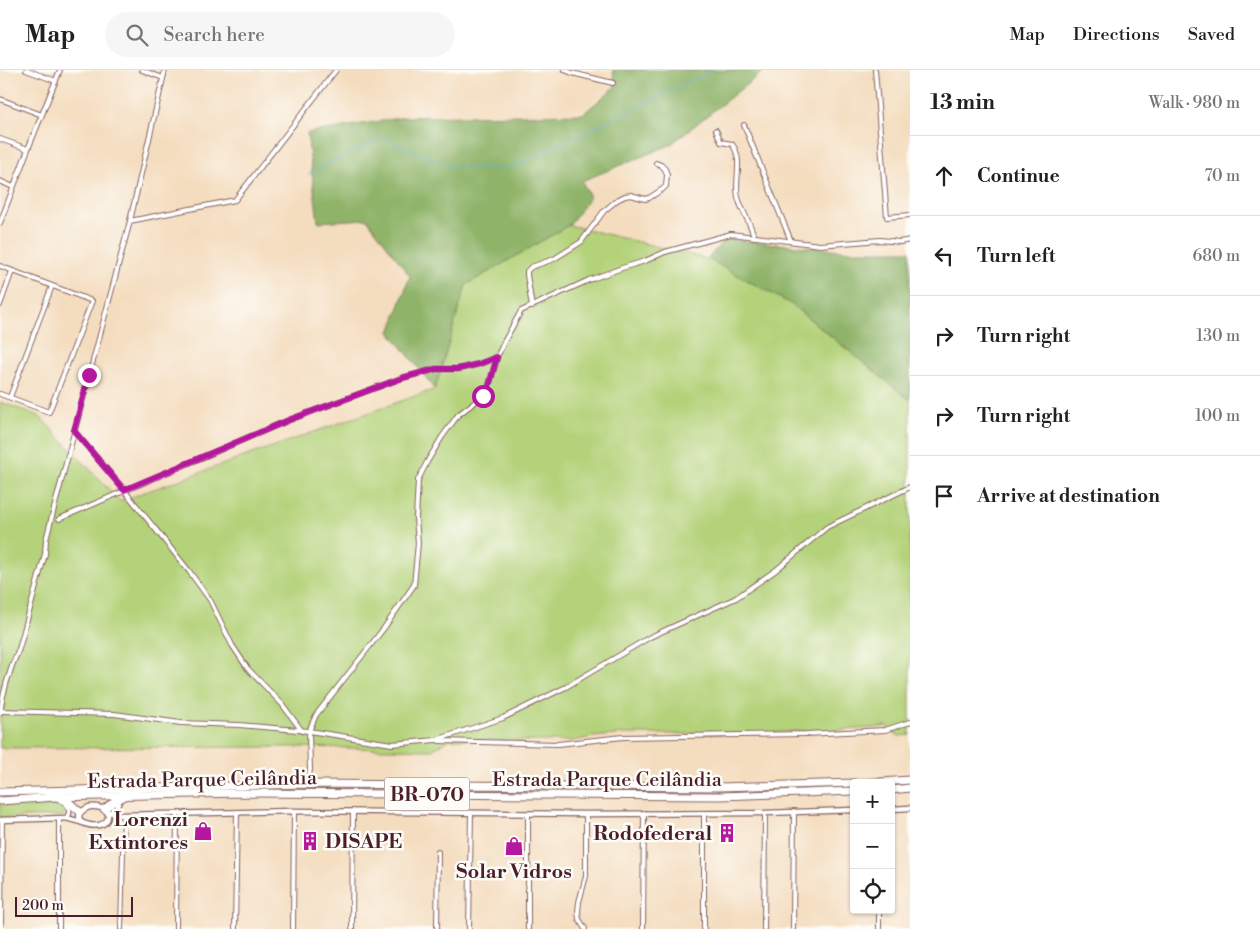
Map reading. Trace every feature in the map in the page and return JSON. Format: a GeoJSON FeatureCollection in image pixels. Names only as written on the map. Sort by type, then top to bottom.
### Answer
{"type":"FeatureCollection","features":[{"type":"Feature","properties":{"kind":"highway"},"geometry":{"type":"LineString","coordinates":[[895,781],[910,780]]}},
{"type":"Feature","properties":{"kind":"highway","name":"Estrada Parque Ceilândia"},"geometry":{"type":"LineString","coordinates":[[0,792],[307,784],[720,787],[850,783]]}},
{"type":"Feature","properties":{"kind":"highway"},"geometry":{"type":"LineString","coordinates":[[895,790],[910,788]]}},
{"type":"Feature","properties":{"kind":"highway","name":"Estrada Parque Ceilândia"},"geometry":{"type":"LineString","coordinates":[[0,801],[56,797],[240,793],[720,796],[850,791]]}},
{"type":"Feature","properties":{"kind":"highway"},"geometry":{"type":"LineString","coordinates":[[105,810],[115,801],[131,796]]}},
{"type":"Feature","properties":{"kind":"highway"},"geometry":{"type":"LineString","coordinates":[[56,797],[70,803],[80,813]]}},
{"type":"Feature","properties":{"kind":"street"},"geometry":{"type":"LineString","coordinates":[[26,70],[56,81]]}},
{"type":"Feature","properties":{"kind":"street"},"geometry":{"type":"LineString","coordinates":[[0,223],[1,216],[60,70]]}},
{"type":"Feature","properties":{"kind":"street"},"geometry":{"type":"LineString","coordinates":[[142,70],[163,78]]}},
{"type":"Feature","properties":{"kind":"street"},"geometry":{"type":"LineString","coordinates":[[165,70],[130,221],[46,540],[45,554],[0,712],[114,714],[180,723],[239,725],[309,731],[392,744],[436,740],[558,744],[623,737],[736,736],[885,730],[910,722]]}},
{"type":"Feature","properties":{"kind":"street"},"geometry":{"type":"LineString","coordinates":[[130,221],[235,200],[336,70]]}},
{"type":"Feature","properties":{"kind":"street"},"geometry":{"type":"LineString","coordinates":[[565,70],[613,83]]}},
{"type":"Feature","properties":{"kind":"street"},"geometry":{"type":"LineString","coordinates":[[875,70],[887,217],[910,215]]}},
{"type":"Feature","properties":{"kind":"street"},"geometry":{"type":"LineString","coordinates":[[0,99],[42,115]]}},
{"type":"Feature","properties":{"kind":"street"},"geometry":{"type":"LineString","coordinates":[[744,125],[791,241]]}},
{"type":"Feature","properties":{"kind":"street"},"geometry":{"type":"LineString","coordinates":[[716,130],[721,142],[732,144],[737,154],[738,198],[752,228],[754,237]]}},
{"type":"Feature","properties":{"kind":"street"},"geometry":{"type":"LineString","coordinates":[[0,139],[28,150]]}},
{"type":"Feature","properties":{"kind":"street"},"geometry":{"type":"LineString","coordinates":[[532,307],[527,270],[554,259],[581,242],[604,211],[617,200],[631,195],[645,199],[663,189],[666,186],[667,175],[665,169],[656,163]]}},
{"type":"Feature","properties":{"kind":"street"},"geometry":{"type":"LineString","coordinates":[[0,181],[13,186]]}},
{"type":"Feature","properties":{"kind":"street"},"geometry":{"type":"LineString","coordinates":[[307,784],[310,770],[309,731],[316,715],[384,628],[414,585],[418,543],[416,518],[418,480],[426,462],[458,415],[488,390],[497,357],[519,313],[590,280],[622,268],[665,252],[731,234],[820,245],[880,240],[900,242],[910,240]]}},
{"type":"Feature","properties":{"kind":"street"},"geometry":{"type":"LineString","coordinates":[[0,266],[92,301],[48,412],[0,394]]}},
{"type":"Feature","properties":{"kind":"street"},"geometry":{"type":"LineString","coordinates":[[0,305],[12,271]]}},
{"type":"Feature","properties":{"kind":"street"},"geometry":{"type":"LineString","coordinates":[[10,398],[52,286]]}},
{"type":"Feature","properties":{"kind":"street"},"geometry":{"type":"LineString","coordinates":[[58,519],[289,420],[402,378],[436,369],[458,369],[497,357]]}},
{"type":"Feature","properties":{"kind":"street"},"geometry":{"type":"LineString","coordinates":[[74,431],[189,570],[210,600],[232,645],[248,668],[282,704],[302,731]]}},
{"type":"Feature","properties":{"kind":"street"},"geometry":{"type":"LineString","coordinates":[[436,740],[503,718],[566,687],[650,637],[736,598],[776,570],[827,527],[910,487]]}},
{"type":"Feature","properties":{"kind":"street"},"geometry":{"type":"LineString","coordinates":[[121,798],[117,804],[120,815],[121,929]]}},
{"type":"Feature","properties":{"kind":"street"},"geometry":{"type":"LineString","coordinates":[[63,800],[70,809],[67,818]]}},
{"type":"Feature","properties":{"kind":"street"},"geometry":{"type":"LineString","coordinates":[[67,818],[89,807],[100,807],[120,815],[294,811],[644,814],[850,810]]}},
{"type":"Feature","properties":{"kind":"street"},"geometry":{"type":"LineString","coordinates":[[895,809],[910,808]]}},
{"type":"Feature","properties":{"kind":"street"},"geometry":{"type":"LineString","coordinates":[[105,810],[108,814],[107,820]]}},
{"type":"Feature","properties":{"kind":"street"},"geometry":{"type":"LineString","coordinates":[[293,929],[294,811]]}},
{"type":"Feature","properties":{"kind":"street"},"geometry":{"type":"LineString","coordinates":[[352,929],[353,811]]}},
{"type":"Feature","properties":{"kind":"street"},"geometry":{"type":"LineString","coordinates":[[792,929],[794,811]]}},
{"type":"Feature","properties":{"kind":"street"},"geometry":{"type":"LineString","coordinates":[[235,929],[236,812]]}},
{"type":"Feature","properties":{"kind":"street"},"geometry":{"type":"LineString","coordinates":[[764,812],[764,929]]}},
{"type":"Feature","properties":{"kind":"street"},"geometry":{"type":"LineString","coordinates":[[80,813],[81,822]]}},
{"type":"Feature","properties":{"kind":"street"},"geometry":{"type":"LineString","coordinates":[[469,929],[471,813]]}},
{"type":"Feature","properties":{"kind":"street"},"geometry":{"type":"LineString","coordinates":[[704,813],[704,929]]}},
{"type":"Feature","properties":{"kind":"street"},"geometry":{"type":"LineString","coordinates":[[176,929],[177,814]]}},
{"type":"Feature","properties":{"kind":"street"},"geometry":{"type":"LineString","coordinates":[[528,814],[528,929]]}},
{"type":"Feature","properties":{"kind":"street"},"geometry":{"type":"LineString","coordinates":[[586,814],[586,876],[578,912],[579,919],[586,929]]}},
{"type":"Feature","properties":{"kind":"street"},"geometry":{"type":"LineString","coordinates":[[644,814],[644,929]]}},
{"type":"Feature","properties":{"kind":"street"},"geometry":{"type":"LineString","coordinates":[[1,929],[1,820],[67,818],[89,826],[97,826],[120,815]]}},
{"type":"Feature","properties":{"kind":"street"},"geometry":{"type":"LineString","coordinates":[[59,818],[59,929]]}},
{"type":"Feature","properties":{"kind":"street"},"geometry":{"type":"LineString","coordinates":[[437,929],[438,852]]}},
{"type":"Feature","properties":{"kind":"street"},"geometry":{"type":"LineString","coordinates":[[879,914],[879,929]]}},
{"type":"Feature","properties":{"kind":"green space"},"geometry":{"type":"Polygon","coordinates":[[[613,70],[765,70],[670,145],[582,181],[590,197],[569,225],[466,285],[435,389],[390,332],[410,276],[367,219],[318,222],[307,133],[405,117],[583,114],[615,87],[613,70]]]}},
{"type":"Feature","properties":{"kind":"green space"},"geometry":{"type":"Polygon","coordinates":[[[569,225],[708,259],[791,304],[910,400],[910,735],[898,736],[886,726],[755,734],[626,734],[592,737],[575,741],[450,739],[432,750],[301,747],[0,748],[0,402],[39,416],[120,501],[435,389],[466,285],[569,225]]]}},
{"type":"Feature","properties":{"kind":"green space"},"geometry":{"type":"Polygon","coordinates":[[[724,239],[852,251],[910,251],[910,400],[791,304],[708,259],[724,239]]]}},
{"type":"Feature","properties":{"kind":"green space"},"geometry":{"type":"Polygon","coordinates":[[[55,803],[62,805],[67,810],[63,816],[0,818],[0,805],[55,803]]]}},
{"type":"Feature","properties":{"kind":"waterway"},"geometry":{"type":"LineString","coordinates":[[309,174],[380,138],[454,167],[510,168],[714,70]]}},
{"type":"Feature","properties":{"kind":"place","name":"Lorenzi Extintores"},"geometry":{"type":"Point","coordinates":[203,831]}},
{"type":"Feature","properties":{"kind":"place","name":"Rodofederal"},"geometry":{"type":"Point","coordinates":[727,833]}},
{"type":"Feature","properties":{"kind":"place","name":"DISAPE"},"geometry":{"type":"Point","coordinates":[310,841]}},
{"type":"Feature","properties":{"kind":"place","name":"Solar Vidros"},"geometry":{"type":"Point","coordinates":[514,846]}},
{"type":"Feature","properties":{"kind":"route"},"geometry":{"type":"LineString","coordinates":[[89,375],[74,431],[124,490],[289,420],[402,378],[436,369],[458,369],[497,357],[488,390],[483,396]]}}]}
